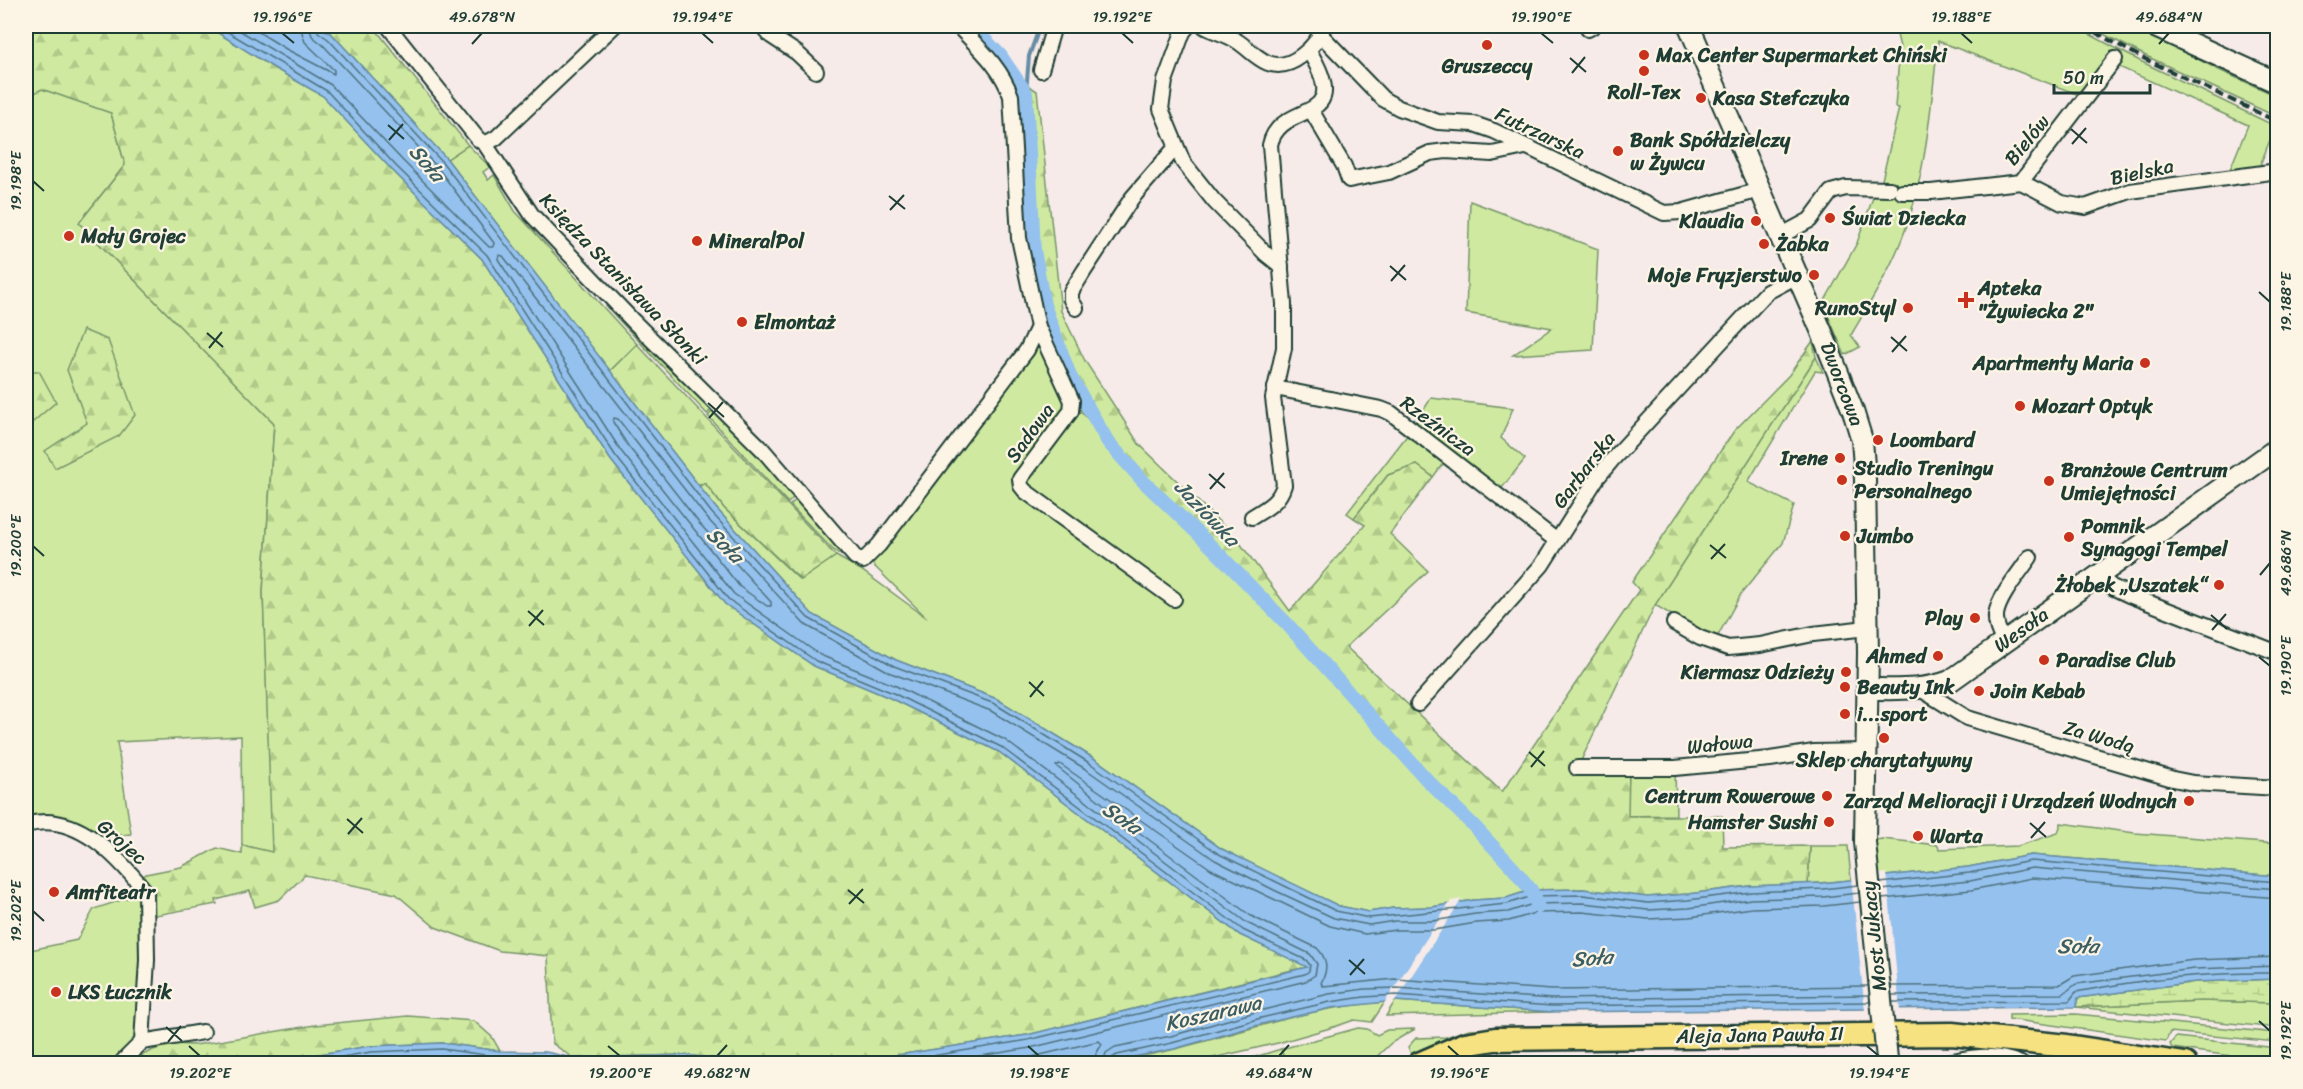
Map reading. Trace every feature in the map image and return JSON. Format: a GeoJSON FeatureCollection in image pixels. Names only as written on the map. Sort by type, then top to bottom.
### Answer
{"type":"FeatureCollection","features":[{"type":"Feature","properties":{"kind":"main road","name":"Aleja Jana Pawła II"},"geometry":{"type":"LineString","coordinates":[[1419,1064],[1439,1059],[1465,1044],[1495,1039],[1926,1033],[1995,1037],[2185,1064]]}},
{"type":"Feature","properties":{"kind":"street","name":"Księdza Stanisława Słonki"},"geometry":{"type":"LineString","coordinates":[[388,26],[478,140],[485,144],[532,215],[633,321],[763,450],[847,550],[863,561],[879,545],[1020,359],[1038,327]]}},
{"type":"Feature","properties":{"kind":"street"},"geometry":{"type":"LineString","coordinates":[[485,144],[496,138],[614,26]]}},
{"type":"Feature","properties":{"kind":"street"},"geometry":{"type":"LineString","coordinates":[[762,26],[771,36],[797,53],[816,71]]}},
{"type":"Feature","properties":{"kind":"street","name":"Sadowa"},"geometry":{"type":"LineString","coordinates":[[958,26],[995,64],[1011,96],[1019,238],[1038,327],[1072,401],[1071,411],[1020,478],[1021,486],[1174,599]]}},
{"type":"Feature","properties":{"kind":"street"},"geometry":{"type":"LineString","coordinates":[[1041,70],[1054,26]]}},
{"type":"Feature","properties":{"kind":"street"},"geometry":{"type":"LineString","coordinates":[[1188,26],[1183,32],[1165,81],[1161,109],[1183,162],[1194,178],[1266,254],[1281,266]]}},
{"type":"Feature","properties":{"kind":"street","name":"Futrzarska"},"geometry":{"type":"LineString","coordinates":[[1204,26],[1237,41],[1260,60],[1282,65],[1309,51],[1323,30],[1383,99],[1438,122],[1474,124],[1494,131],[1664,213],[1681,212],[1760,190]]}},
{"type":"Feature","properties":{"kind":"street","name":"Dworcowa"},"geometry":{"type":"LineString","coordinates":[[1689,26],[1797,276],[1853,411],[1862,440],[1868,628],[1865,842]]}},
{"type":"Feature","properties":{"kind":"street"},"geometry":{"type":"LineString","coordinates":[[2153,26],[2277,83]]}},
{"type":"Feature","properties":{"kind":"street"},"geometry":{"type":"LineString","coordinates":[[1252,517],[1272,506],[1281,495],[1284,485],[1273,398],[1284,348],[1284,304],[1270,145],[1272,134],[1280,126],[1311,110],[1321,101],[1325,92],[1323,79],[1309,51]]}},
{"type":"Feature","properties":{"kind":"street","name":"Bielów"},"geometry":{"type":"LineString","coordinates":[[1780,236],[1810,220],[1831,192],[1846,188],[1931,192],[2021,182],[2115,59]]}},
{"type":"Feature","properties":{"kind":"street"},"geometry":{"type":"LineString","coordinates":[[1311,110],[1350,180],[1389,172],[1430,153],[1446,151],[1492,154],[1525,147]]}},
{"type":"Feature","properties":{"kind":"street"},"geometry":{"type":"LineString","coordinates":[[1076,308],[1071,300],[1071,292],[1084,271],[1132,198],[1176,147]]}},
{"type":"Feature","properties":{"kind":"street","name":"Bielska"},"geometry":{"type":"LineString","coordinates":[[2021,182],[2062,203],[2085,207],[2130,191],[2277,171]]}},
{"type":"Feature","properties":{"kind":"street","name":"Garbarska"},"geometry":{"type":"LineString","coordinates":[[1418,704],[1542,565],[1612,460],[1767,292],[1797,276]]}},
{"type":"Feature","properties":{"kind":"street","name":"Rzeźnicza"},"geometry":{"type":"LineString","coordinates":[[1275,388],[1381,409],[1391,413],[1557,541]]}},
{"type":"Feature","properties":{"kind":"street","name":"Wesoła"},"geometry":{"type":"LineString","coordinates":[[1868,689],[1931,687],[1950,681],[2277,448]]}},
{"type":"Feature","properties":{"kind":"street"},"geometry":{"type":"LineString","coordinates":[[2004,643],[1997,627],[1998,607],[2030,557]]}},
{"type":"Feature","properties":{"kind":"street"},"geometry":{"type":"LineString","coordinates":[[2098,575],[2112,587],[2129,595],[2277,653]]}},
{"type":"Feature","properties":{"kind":"street"},"geometry":{"type":"LineString","coordinates":[[1674,622],[1700,638],[1728,648],[1760,645],[1813,634],[1868,628]]}},
{"type":"Feature","properties":{"kind":"street","name":"Za Wodą"},"geometry":{"type":"LineString","coordinates":[[1919,688],[1967,718],[2173,779],[2193,783],[2277,788]]}},
{"type":"Feature","properties":{"kind":"street","name":"Wałowa"},"geometry":{"type":"LineString","coordinates":[[1577,768],[1675,768],[1770,759],[1814,752],[1865,751]]}},
{"type":"Feature","properties":{"kind":"street","name":"Grojec"},"geometry":{"type":"LineString","coordinates":[[26,825],[52,823],[66,825],[85,833],[99,843],[146,892],[147,960],[142,1042]]}},
{"type":"Feature","properties":{"kind":"street","name":"Most Jukacy"},"geometry":{"type":"LineString","coordinates":[[1865,842],[1887,1061]]}},
{"type":"Feature","properties":{"kind":"street"},"geometry":{"type":"LineString","coordinates":[[120,1064],[142,1042],[202,1032]]}},
{"type":"Feature","properties":{"kind":"street"},"geometry":{"type":"LineString","coordinates":[[1940,1064],[1975,1055],[2020,1064]]}},
{"type":"Feature","properties":{"kind":"green space"},"geometry":{"type":"Polygon","coordinates":[[[26,26],[207,26],[323,96],[392,170],[482,259],[610,459],[725,604],[814,666],[890,698],[999,752],[1240,935],[1308,967],[1027,1035],[846,1063],[757,1064],[685,1055],[573,1058],[552,1043],[548,956],[500,951],[435,927],[396,894],[305,875],[279,900],[255,907],[250,891],[216,900],[217,904],[145,917],[138,881],[146,874],[181,867],[217,848],[242,854],[242,845],[272,852],[263,592],[274,423],[79,223],[125,165],[111,113],[42,89],[26,97],[26,26]]]}},
{"type":"Feature","properties":{"kind":"green space"},"geometry":{"type":"Polygon","coordinates":[[[319,26],[373,26],[468,145],[447,159],[332,34],[319,26]]]}},
{"type":"Feature","properties":{"kind":"green space"},"geometry":{"type":"Polygon","coordinates":[[[1895,26],[2074,26],[2140,61],[2277,127],[2277,144],[2270,140],[2258,170],[2229,172],[2248,125],[2119,67],[2111,54],[2082,96],[1938,41],[1922,168],[1909,218],[1890,265],[1851,335],[1860,347],[1845,355],[1823,304],[1857,243],[1876,189],[1882,180],[1899,108],[1895,107],[1900,47],[1895,26]]]}},
{"type":"Feature","properties":{"kind":"green space"},"geometry":{"type":"Polygon","coordinates":[[[2088,26],[2135,26],[2219,70],[2277,96],[2277,117],[2144,55],[2088,26]]]}},
{"type":"Feature","properties":{"kind":"green space"},"geometry":{"type":"Polygon","coordinates":[[[997,65],[1037,91],[1061,311],[1085,361],[1139,444],[1237,539],[1290,611],[1365,525],[1354,518],[1388,475],[1417,465],[1433,477],[1390,534],[1428,571],[1346,647],[1502,792],[1639,590],[1632,582],[1734,431],[1789,375],[1813,341],[1816,357],[1655,605],[1578,767],[1629,768],[1628,816],[1722,816],[1723,847],[1810,846],[1808,884],[1750,886],[1647,897],[1583,889],[1531,890],[1493,844],[1428,781],[1288,625],[1143,481],[1072,401],[1030,297],[1012,109],[1003,89],[997,65]]]}},
{"type":"Feature","properties":{"kind":"green space"},"geometry":{"type":"Polygon","coordinates":[[[42,89],[111,113],[125,165],[79,223],[274,423],[263,592],[273,853],[242,845],[241,736],[117,742],[131,834],[102,837],[99,843],[85,833],[26,825],[26,97],[42,89]]]}},
{"type":"Feature","properties":{"kind":"green space"},"geometry":{"type":"Polygon","coordinates":[[[468,145],[490,167],[483,172],[488,180],[494,175],[515,211],[637,344],[610,371],[447,159],[468,145]]]}},
{"type":"Feature","properties":{"kind":"green space"},"geometry":{"type":"Polygon","coordinates":[[[1470,201],[1598,249],[1593,350],[1513,355],[1552,328],[1466,313],[1470,201]]]}},
{"type":"Feature","properties":{"kind":"green space"},"geometry":{"type":"Polygon","coordinates":[[[611,302],[715,406],[707,414],[606,306],[611,302]]]}},
{"type":"Feature","properties":{"kind":"green space"},"geometry":{"type":"Polygon","coordinates":[[[1038,327],[1072,401],[1143,481],[1288,625],[1428,781],[1493,844],[1531,890],[1506,898],[1369,912],[1339,906],[1279,878],[1222,849],[1095,759],[997,699],[896,660],[812,614],[716,508],[699,486],[705,483],[724,508],[800,580],[836,556],[861,570],[927,618],[870,562],[1038,327]]]}},
{"type":"Feature","properties":{"kind":"green space"},"geometry":{"type":"Polygon","coordinates":[[[83,330],[108,340],[135,415],[119,436],[55,468],[45,451],[87,423],[67,370],[83,330]]]}},
{"type":"Feature","properties":{"kind":"green space"},"geometry":{"type":"Polygon","coordinates":[[[637,344],[836,556],[801,580],[724,508],[705,483],[699,486],[610,371],[637,344]]]}},
{"type":"Feature","properties":{"kind":"green space"},"geometry":{"type":"Polygon","coordinates":[[[1816,357],[1823,372],[1815,371],[1748,482],[1794,505],[1783,543],[1741,594],[1715,641],[1655,605],[1816,357]]]}},
{"type":"Feature","properties":{"kind":"green space"},"geometry":{"type":"Polygon","coordinates":[[[26,371],[39,371],[56,402],[33,422],[26,421],[26,371]]]}},
{"type":"Feature","properties":{"kind":"green space"},"geometry":{"type":"Polygon","coordinates":[[[1431,398],[1513,408],[1501,438],[1525,459],[1497,494],[1448,457],[1433,477],[1417,465],[1388,475],[1354,518],[1347,513],[1412,429],[1431,398]]]}},
{"type":"Feature","properties":{"kind":"green space"},"geometry":{"type":"Polygon","coordinates":[[[716,407],[796,495],[788,503],[708,416],[716,407]]]}},
{"type":"Feature","properties":{"kind":"green space"},"geometry":{"type":"Polygon","coordinates":[[[798,498],[853,562],[833,550],[790,505],[798,498]]]}},
{"type":"Feature","properties":{"kind":"green space"},"geometry":{"type":"Polygon","coordinates":[[[1629,768],[1675,768],[1676,815],[1627,816],[1629,768]]]}},
{"type":"Feature","properties":{"kind":"green space"},"geometry":{"type":"Polygon","coordinates":[[[2061,823],[2135,833],[2277,844],[2277,876],[2031,855],[1968,867],[1868,878],[1865,842],[1882,839],[1938,845],[1939,849],[2018,846],[2058,833],[2061,823]]]}},
{"type":"Feature","properties":{"kind":"green space"},"geometry":{"type":"Polygon","coordinates":[[[1810,846],[1848,846],[1851,880],[1808,884],[1810,846]]]}},
{"type":"Feature","properties":{"kind":"green space"},"geometry":{"type":"Polygon","coordinates":[[[146,892],[142,1042],[120,1063],[26,1064],[26,951],[77,940],[94,909],[146,892]]]}},
{"type":"Feature","properties":{"kind":"green space"},"geometry":{"type":"Polygon","coordinates":[[[2277,979],[2277,1003],[2200,1001],[2076,1007],[2077,998],[2196,982],[2277,979]]]}},
{"type":"Feature","properties":{"kind":"green space"},"geometry":{"type":"Polygon","coordinates":[[[1395,1001],[1552,1012],[1386,1016],[1395,1001]]]}},
{"type":"Feature","properties":{"kind":"green space"},"geometry":{"type":"Polygon","coordinates":[[[2200,1001],[2277,1003],[2277,1028],[2076,1007],[2200,1001]]]}},
{"type":"Feature","properties":{"kind":"green space"},"geometry":{"type":"Polygon","coordinates":[[[1385,1002],[1372,1022],[1354,1020],[1278,1043],[1191,1063],[1103,1064],[1175,1049],[1305,1014],[1358,1004],[1385,1002]]]}},
{"type":"Feature","properties":{"kind":"green space"},"geometry":{"type":"Polygon","coordinates":[[[2075,1014],[2277,1033],[2277,1042],[2170,1032],[2166,1041],[2009,1019],[2009,1015],[2075,1014]]]}},
{"type":"Feature","properties":{"kind":"green space"},"geometry":{"type":"Polygon","coordinates":[[[408,1016],[474,1021],[492,1037],[500,1051],[443,1043],[370,1046],[263,1063],[124,1064],[153,1050],[174,1044],[195,1045],[315,1025],[408,1016]]]}},
{"type":"Feature","properties":{"kind":"green space"},"geometry":{"type":"Polygon","coordinates":[[[1358,1028],[1367,1029],[1377,1035],[1387,1030],[1415,1029],[1391,1043],[1370,1063],[1285,1063],[1281,1049],[1358,1028]]]}},
{"type":"Feature","properties":{"kind":"green space"},"geometry":{"type":"Polygon","coordinates":[[[1530,1028],[1413,1059],[1408,1047],[1416,1038],[1446,1037],[1469,1029],[1530,1028]]]}},
{"type":"Feature","properties":{"kind":"green space"},"geometry":{"type":"Polygon","coordinates":[[[2176,1037],[2277,1048],[2277,1062],[2172,1048],[2170,1044],[2176,1037]]]}},
{"type":"Feature","properties":{"kind":"green space"},"geometry":{"type":"Polygon","coordinates":[[[1281,1049],[1285,1063],[1255,1063],[1252,1058],[1281,1049]]]}},
{"type":"Feature","properties":{"kind":"water"},"geometry":{"type":"Polygon","coordinates":[[[207,26],[319,26],[332,34],[447,159],[716,508],[812,614],[896,660],[997,699],[1095,759],[1222,849],[1339,906],[1369,912],[1393,908],[1432,907],[1474,900],[1506,898],[1531,890],[1583,889],[1647,897],[1688,894],[1750,886],[1822,883],[1968,867],[2031,855],[2277,876],[2277,979],[2195,982],[2078,998],[2076,1007],[1552,1012],[1395,1001],[1331,1008],[1262,1024],[1174,1049],[1103,1063],[846,1063],[1027,1035],[1307,967],[1240,935],[999,752],[890,698],[814,666],[725,604],[610,459],[482,259],[392,170],[323,96],[207,26]]]}},
{"type":"Feature","properties":{"kind":"water"},"geometry":{"type":"Polygon","coordinates":[[[443,1043],[500,1051],[546,1052],[573,1058],[685,1055],[757,1063],[263,1063],[370,1046],[443,1043]]]}},
{"type":"Feature","properties":{"kind":"pier"},"geometry":{"type":"Polygon","coordinates":[[[1887,873],[1900,1011],[1865,1011],[1851,877],[1887,873]]]}},
{"type":"Feature","properties":{"kind":"pier"},"geometry":{"type":"Polygon","coordinates":[[[1462,899],[1393,1004],[1383,1005],[1451,901],[1462,899]]]}},
{"type":"Feature","properties":{"kind":"waterway","name":"Jaziówka"},"geometry":{"type":"LineString","coordinates":[[972,26],[1000,55],[1026,93],[1034,250],[1044,305],[1070,376],[1108,442],[1143,481],[1288,625],[1428,781],[1513,868],[1531,890],[1538,907]]}},
{"type":"Feature","properties":{"kind":"waterway"},"geometry":{"type":"LineString","coordinates":[[1026,93],[1029,56],[1040,26]]}},
{"type":"Feature","properties":{"kind":"railway"},"geometry":{"type":"LineString","coordinates":[[2083,26],[2143,58],[2278,122]]}},
{"type":"Feature","properties":{"kind":"place","name":"Gruszeccy"},"geometry":{"type":"Point","coordinates":[1487,45]}},
{"type":"Feature","properties":{"kind":"place","name":"Max Center Supermarket Chiński"},"geometry":{"type":"Point","coordinates":[1644,55]}},
{"type":"Feature","properties":{"kind":"place","name":"Roll-Tex"},"geometry":{"type":"Point","coordinates":[1644,71]}},
{"type":"Feature","properties":{"kind":"place","name":"Kasa Stefczyka"},"geometry":{"type":"Point","coordinates":[1701,98]}},
{"type":"Feature","properties":{"kind":"place","name":"Bank Spółdzielczy w Żywcu"},"geometry":{"type":"Point","coordinates":[1618,151]}},
{"type":"Feature","properties":{"kind":"place","name":"Świat Dziecka"},"geometry":{"type":"Point","coordinates":[1830,218]}},
{"type":"Feature","properties":{"kind":"place","name":"Klaudia"},"geometry":{"type":"Point","coordinates":[1756,221]}},
{"type":"Feature","properties":{"kind":"place","name":"Mały Grojec"},"geometry":{"type":"Point","coordinates":[69,236]}},
{"type":"Feature","properties":{"kind":"place","name":"MineralPol"},"geometry":{"type":"Point","coordinates":[697,241]}},
{"type":"Feature","properties":{"kind":"place","name":"Żabka"},"geometry":{"type":"Point","coordinates":[1764,244]}},
{"type":"Feature","properties":{"kind":"place","name":"Moje Fryzjerstwo"},"geometry":{"type":"Point","coordinates":[1814,275]}},
{"type":"Feature","properties":{"kind":"place","name":"Apteka \"Żywiecka 2\""},"geometry":{"type":"Point","coordinates":[1966,300]}},
{"type":"Feature","properties":{"kind":"place","name":"RunoStyl"},"geometry":{"type":"Point","coordinates":[1908,308]}},
{"type":"Feature","properties":{"kind":"place","name":"Elmontaż"},"geometry":{"type":"Point","coordinates":[742,322]}},
{"type":"Feature","properties":{"kind":"place","name":"Apartmenty Maria"},"geometry":{"type":"Point","coordinates":[2145,363]}},
{"type":"Feature","properties":{"kind":"place","name":"Mozart Optyk"},"geometry":{"type":"Point","coordinates":[2020,406]}},
{"type":"Feature","properties":{"kind":"place","name":"Loombard"},"geometry":{"type":"Point","coordinates":[1878,440]}},
{"type":"Feature","properties":{"kind":"place","name":"Irene"},"geometry":{"type":"Point","coordinates":[1840,458]}},
{"type":"Feature","properties":{"kind":"place","name":"Studio Treningu Personalnego"},"geometry":{"type":"Point","coordinates":[1842,480]}},
{"type":"Feature","properties":{"kind":"place","name":"Branżowe Centrum Umiejętności"},"geometry":{"type":"Point","coordinates":[2049,481]}},
{"type":"Feature","properties":{"kind":"place","name":"Jumbo"},"geometry":{"type":"Point","coordinates":[1845,536]}},
{"type":"Feature","properties":{"kind":"place","name":"Pomnik Synagogi Tempel"},"geometry":{"type":"Point","coordinates":[2069,537]}},
{"type":"Feature","properties":{"kind":"place","name":"Żłobek „Uszatek“"},"geometry":{"type":"Point","coordinates":[2219,585]}},
{"type":"Feature","properties":{"kind":"place","name":"Play"},"geometry":{"type":"Point","coordinates":[1975,618]}},
{"type":"Feature","properties":{"kind":"place","name":"Ahmed"},"geometry":{"type":"Point","coordinates":[1938,656]}},
{"type":"Feature","properties":{"kind":"place","name":"Paradise Club"},"geometry":{"type":"Point","coordinates":[2044,660]}},
{"type":"Feature","properties":{"kind":"place","name":"Kiermasz Odzieży"},"geometry":{"type":"Point","coordinates":[1846,672]}},
{"type":"Feature","properties":{"kind":"place","name":"Beauty Ink"},"geometry":{"type":"Point","coordinates":[1845,687]}},
{"type":"Feature","properties":{"kind":"place","name":"Join Kebab"},"geometry":{"type":"Point","coordinates":[1979,691]}},
{"type":"Feature","properties":{"kind":"place","name":"i...sport"},"geometry":{"type":"Point","coordinates":[1845,714]}},
{"type":"Feature","properties":{"kind":"place","name":"Sklep charytatywny"},"geometry":{"type":"Point","coordinates":[1884,738]}},
{"type":"Feature","properties":{"kind":"place","name":"Centrum Rowerowe"},"geometry":{"type":"Point","coordinates":[1827,796]}},
{"type":"Feature","properties":{"kind":"place","name":"Zarząd Melioracji i Urządzeń Wodnych"},"geometry":{"type":"Point","coordinates":[2189,801]}},
{"type":"Feature","properties":{"kind":"place","name":"Hamster Sushi"},"geometry":{"type":"Point","coordinates":[1829,822]}},
{"type":"Feature","properties":{"kind":"place","name":"Warta"},"geometry":{"type":"Point","coordinates":[1918,836]}},
{"type":"Feature","properties":{"kind":"place","name":"Amfiteatr"},"geometry":{"type":"Point","coordinates":[54,892]}},
{"type":"Feature","properties":{"kind":"place","name":"LKS Łucznik"},"geometry":{"type":"Point","coordinates":[56,992]}},
{"type":"Feature","properties":{"kind":"water label","name":"Soła"},"geometry":{"type":"Point","coordinates":[427,163]}},
{"type":"Feature","properties":{"kind":"water label","name":"Soła"},"geometry":{"type":"Point","coordinates":[725,545]}},
{"type":"Feature","properties":{"kind":"water label","name":"Soła"},"geometry":{"type":"Point","coordinates":[1122,818]}},
{"type":"Feature","properties":{"kind":"water label","name":"Soła"},"geometry":{"type":"Point","coordinates":[2078,946]}},
{"type":"Feature","properties":{"kind":"water label","name":"Soła"},"geometry":{"type":"Point","coordinates":[1592,958]}},
{"type":"Feature","properties":{"kind":"water label","name":"Koszarawa"},"geometry":{"type":"Point","coordinates":[1213,1013]}}]}
